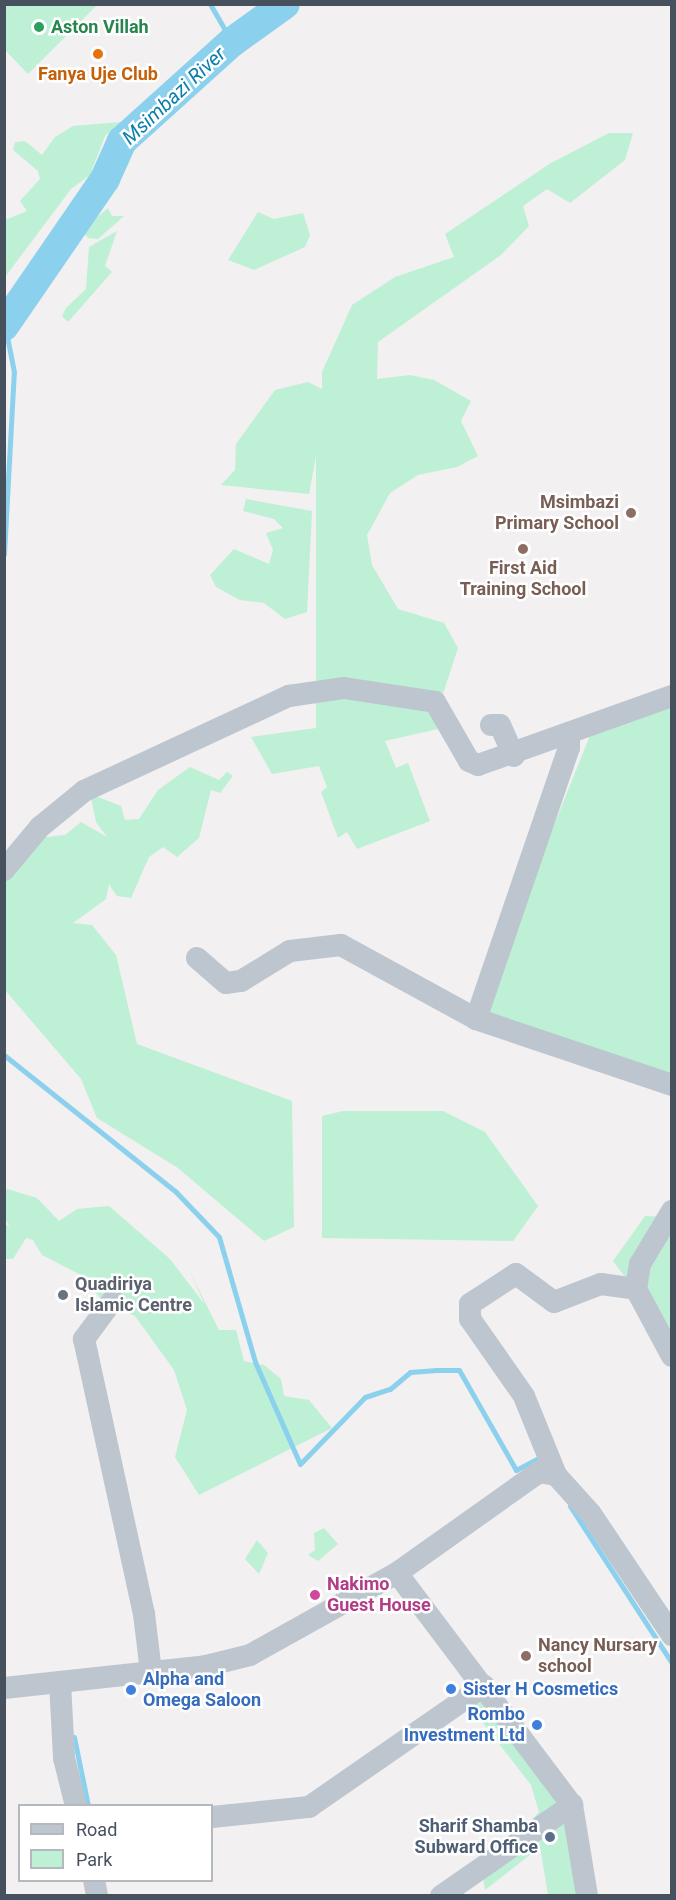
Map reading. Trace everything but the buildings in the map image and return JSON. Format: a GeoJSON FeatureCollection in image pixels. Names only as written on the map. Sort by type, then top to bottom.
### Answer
{"type":"FeatureCollection","features":[{"type":"Feature","properties":{"kind":"street"},"geometry":{"type":"LineString","coordinates":[[4,870],[40,827],[84,791],[289,696],[344,688],[435,702],[469,760],[494,764],[672,696]]}},
{"type":"Feature","properties":{"kind":"street"},"geometry":{"type":"LineString","coordinates":[[503,723],[514,756]]}},
{"type":"Feature","properties":{"kind":"street"},"geometry":{"type":"LineString","coordinates":[[476,1019],[570,748],[570,734]]}},
{"type":"Feature","properties":{"kind":"street"},"geometry":{"type":"LineString","coordinates":[[197,958],[226,983],[241,981],[290,951],[341,945],[476,1019],[672,1085]]}},
{"type":"Feature","properties":{"kind":"street"},"geometry":{"type":"LineString","coordinates":[[672,1210],[640,1264],[636,1288],[672,1356]]}},
{"type":"Feature","properties":{"kind":"street"},"geometry":{"type":"LineString","coordinates":[[636,1288],[601,1284],[554,1302],[516,1274],[470,1304],[470,1319],[524,1396],[556,1475],[591,1514],[672,1635]]}},
{"type":"Feature","properties":{"kind":"street"},"geometry":{"type":"LineString","coordinates":[[113,1300],[84,1339],[144,1614],[150,1672]]}},
{"type":"Feature","properties":{"kind":"street"},"geometry":{"type":"LineString","coordinates":[[4,1688],[150,1672],[250,1654],[397,1573],[528,1477],[539,1472],[556,1475]]}},
{"type":"Feature","properties":{"kind":"street"},"geometry":{"type":"LineString","coordinates":[[397,1573],[572,1805],[587,1896]]}},
{"type":"Feature","properties":{"kind":"street"},"geometry":{"type":"LineString","coordinates":[[60,1683],[63,1749],[76,1804]]}},
{"type":"Feature","properties":{"kind":"street"},"geometry":{"type":"LineString","coordinates":[[213,1817],[309,1807],[484,1686]]}},
{"type":"Feature","properties":{"kind":"street"},"geometry":{"type":"LineString","coordinates":[[441,1896],[572,1805]]}},
{"type":"Feature","properties":{"kind":"green space","name":"Aston Villah"},"geometry":{"type":"Polygon","coordinates":[[[4,5],[97,5],[28,74],[5,50],[4,5]]]}},
{"type":"Feature","properties":{"kind":"green space"},"geometry":{"type":"Polygon","coordinates":[[[121,122],[105,136],[90,175],[71,189],[5,277],[5,220],[27,211],[20,201],[40,179],[38,171],[13,150],[15,142],[25,141],[42,155],[55,137],[73,126],[121,122]]]}},
{"type":"Feature","properties":{"kind":"green space"},"geometry":{"type":"Polygon","coordinates":[[[609,133],[633,133],[625,160],[570,203],[547,189],[523,206],[529,226],[501,255],[378,342],[377,379],[410,375],[434,380],[471,401],[461,421],[478,456],[457,467],[418,475],[390,493],[367,535],[372,565],[398,609],[444,623],[458,648],[434,721],[438,729],[385,741],[396,768],[408,763],[430,821],[357,849],[347,832],[338,838],[321,792],[327,787],[319,766],[272,774],[251,737],[316,728],[316,456],[309,494],[221,485],[235,470],[236,444],[275,390],[308,382],[322,389],[322,372],[352,305],[395,277],[454,257],[445,234],[551,163],[609,133]]]}},
{"type":"Feature","properties":{"kind":"green space"},"geometry":{"type":"Polygon","coordinates":[[[108,208],[112,216],[124,216],[98,239],[88,238],[84,233],[90,223],[108,208]]]}},
{"type":"Feature","properties":{"kind":"green space"},"geometry":{"type":"Polygon","coordinates":[[[258,212],[274,219],[303,213],[310,235],[305,247],[254,270],[228,260],[258,212]]]}},
{"type":"Feature","properties":{"kind":"green space"},"geometry":{"type":"Polygon","coordinates":[[[117,231],[105,266],[112,272],[68,322],[62,316],[66,308],[86,289],[89,247],[117,231]]]}},
{"type":"Feature","properties":{"kind":"green space"},"geometry":{"type":"Polygon","coordinates":[[[246,499],[312,511],[307,612],[285,619],[264,603],[240,600],[216,587],[210,575],[234,549],[269,564],[273,550],[266,533],[283,528],[274,519],[243,511],[246,499]]]}},
{"type":"Feature","properties":{"kind":"green space"},"geometry":{"type":"Polygon","coordinates":[[[671,702],[671,1088],[477,1017],[591,733],[671,702]]]}},
{"type":"Feature","properties":{"kind":"green space"},"geometry":{"type":"Polygon","coordinates":[[[190,767],[219,780],[227,772],[233,776],[220,793],[211,790],[199,838],[177,857],[163,847],[149,857],[131,898],[117,896],[109,884],[106,899],[73,923],[92,925],[116,955],[137,1044],[292,1101],[294,1227],[264,1241],[178,1168],[97,1118],[81,1079],[5,990],[4,883],[29,839],[65,835],[81,822],[107,837],[96,822],[90,794],[121,806],[125,820],[139,819],[158,790],[190,767]]]}},
{"type":"Feature","properties":{"kind":"green space"},"geometry":{"type":"Polygon","coordinates":[[[343,1111],[443,1111],[485,1132],[538,1206],[513,1241],[322,1238],[322,1116],[343,1111]]]}},
{"type":"Feature","properties":{"kind":"green space"},"geometry":{"type":"Polygon","coordinates":[[[4,1188],[37,1198],[59,1221],[77,1209],[109,1206],[170,1259],[205,1305],[189,1270],[219,1330],[236,1330],[244,1361],[264,1365],[281,1379],[284,1396],[309,1400],[332,1428],[199,1495],[175,1457],[187,1410],[174,1370],[135,1316],[103,1302],[83,1276],[42,1255],[33,1240],[26,1238],[13,1259],[5,1259],[5,1224],[10,1227],[5,1219],[4,1188]]]}},
{"type":"Feature","properties":{"kind":"green space"},"geometry":{"type":"Polygon","coordinates":[[[645,1216],[671,1217],[671,1355],[657,1320],[613,1261],[645,1216]]]}},
{"type":"Feature","properties":{"kind":"green space"},"geometry":{"type":"Polygon","coordinates":[[[324,1528],[338,1544],[318,1561],[308,1555],[315,1550],[314,1533],[324,1528]]]}},
{"type":"Feature","properties":{"kind":"green space"},"geometry":{"type":"Polygon","coordinates":[[[257,1540],[268,1553],[259,1574],[245,1559],[257,1540]]]}},
{"type":"Feature","properties":{"kind":"green space"},"geometry":{"type":"Polygon","coordinates":[[[492,1688],[575,1811],[593,1895],[548,1895],[540,1847],[485,1890],[482,1872],[539,1812],[531,1785],[476,1714],[472,1701],[492,1688]]]}},
{"type":"Feature","properties":{"kind":"waterway"},"geometry":{"type":"LineString","coordinates":[[210,4],[232,42]]}},
{"type":"Feature","properties":{"kind":"waterway","name":"Msimbazi River"},"geometry":{"type":"LineString","coordinates":[[4,326],[105,179],[122,141],[232,42],[285,4]]}},
{"type":"Feature","properties":{"kind":"waterway"},"geometry":{"type":"LineString","coordinates":[[4,554],[14,372],[5,326]]}},
{"type":"Feature","properties":{"kind":"waterway"},"geometry":{"type":"LineString","coordinates":[[4,1055],[176,1192],[219,1237],[255,1362],[300,1464],[365,1397],[390,1389],[410,1372],[437,1370],[459,1370],[516,1470],[537,1459]]}},
{"type":"Feature","properties":{"kind":"waterway"},"geometry":{"type":"LineString","coordinates":[[570,1506],[672,1663]]}},
{"type":"Feature","properties":{"kind":"waterway"},"geometry":{"type":"LineString","coordinates":[[74,1737],[88,1804]]}},
{"type":"Feature","properties":{"kind":"place","name":"Aston Villah"},"geometry":{"type":"Point","coordinates":[39,27]}},
{"type":"Feature","properties":{"kind":"place","name":"Fanya Uje Club"},"geometry":{"type":"Point","coordinates":[98,54]}},
{"type":"Feature","properties":{"kind":"place","name":"Msimbazi Primary School"},"geometry":{"type":"Point","coordinates":[631,513]}},
{"type":"Feature","properties":{"kind":"place","name":"First Aid Training School"},"geometry":{"type":"Point","coordinates":[523,549]}},
{"type":"Feature","properties":{"kind":"place","name":"Quadiriya Islamic Centre"},"geometry":{"type":"Point","coordinates":[63,1295]}},
{"type":"Feature","properties":{"kind":"place","name":"Nakimo Guest House"},"geometry":{"type":"Point","coordinates":[315,1595]}},
{"type":"Feature","properties":{"kind":"place","name":"Nancy Nursary school"},"geometry":{"type":"Point","coordinates":[526,1656]}},
{"type":"Feature","properties":{"kind":"place","name":"Sister H Cosmetics"},"geometry":{"type":"Point","coordinates":[451,1689]}},
{"type":"Feature","properties":{"kind":"place","name":"Alpha and Omega Saloon"},"geometry":{"type":"Point","coordinates":[131,1690]}},
{"type":"Feature","properties":{"kind":"place","name":"Rombo Investment Ltd"},"geometry":{"type":"Point","coordinates":[537,1725]}},
{"type":"Feature","properties":{"kind":"place","name":"Sharif Shamba Subward Office"},"geometry":{"type":"Point","coordinates":[550,1837]}}]}
